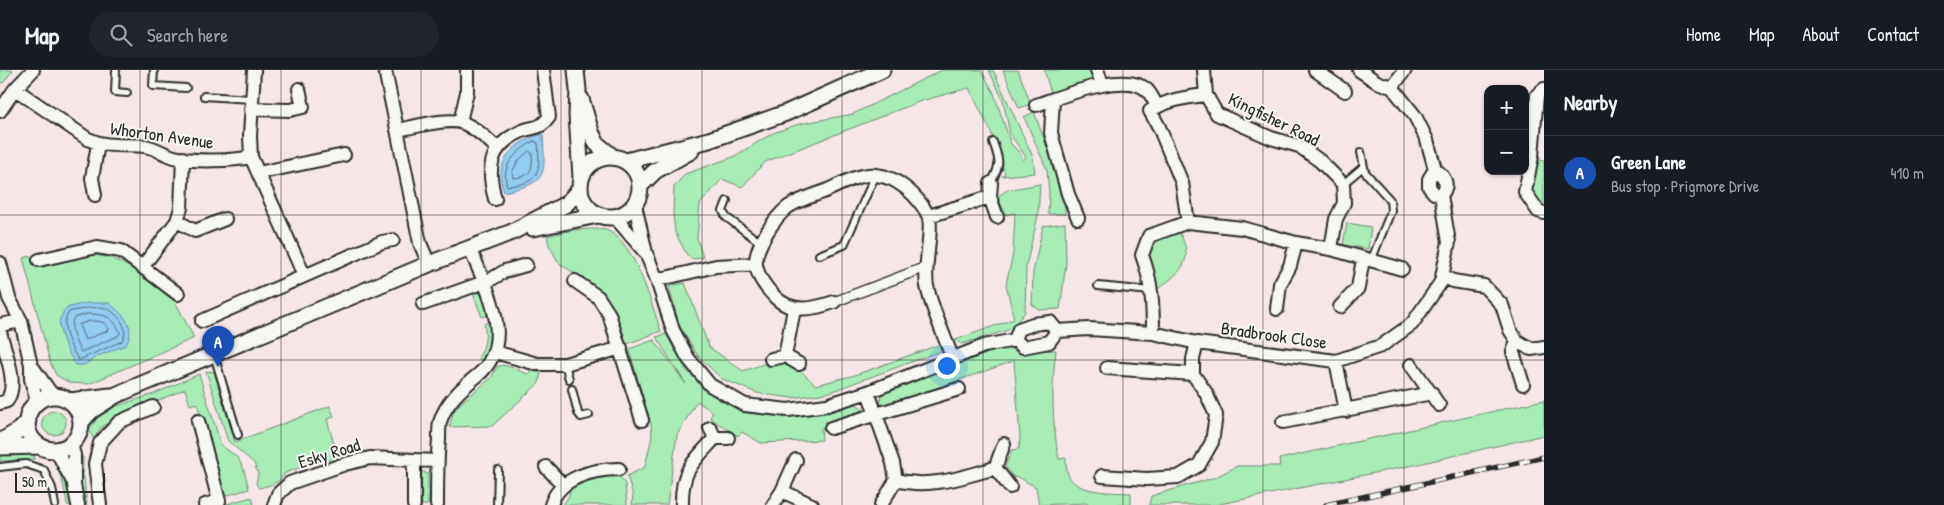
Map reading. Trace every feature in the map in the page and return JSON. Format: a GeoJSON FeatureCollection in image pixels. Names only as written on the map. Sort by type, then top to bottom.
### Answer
{"type":"FeatureCollection","features":[{"type":"Feature","properties":{"kind":"street"},"geometry":{"type":"LineString","coordinates":[[0,111],[15,89],[33,70]]}},
{"type":"Feature","properties":{"kind":"street"},"geometry":{"type":"LineString","coordinates":[[254,70],[251,104],[251,157],[304,275]]}},
{"type":"Feature","properties":{"kind":"street"},"geometry":{"type":"LineString","coordinates":[[385,70],[420,243],[428,264]]}},
{"type":"Feature","properties":{"kind":"street"},"geometry":{"type":"LineString","coordinates":[[460,122],[467,92],[467,70]]}},
{"type":"Feature","properties":{"kind":"street"},"geometry":{"type":"LineString","coordinates":[[494,199],[490,184],[490,169],[497,148],[511,137],[525,130],[542,126],[549,117],[542,70]]}},
{"type":"Feature","properties":{"kind":"street"},"geometry":{"type":"LineString","coordinates":[[576,70],[580,184],[586,204],[598,215]]}},
{"type":"Feature","properties":{"kind":"street"},"geometry":{"type":"LineString","coordinates":[[81,422],[92,411],[116,395],[428,264],[512,232],[566,204],[580,184],[590,164],[597,160],[620,159],[709,140],[786,113],[882,70]]}},
{"type":"Feature","properties":{"kind":"street"},"geometry":{"type":"LineString","coordinates":[[1097,70],[1102,84]]}},
{"type":"Feature","properties":{"kind":"street","name":"Kingfisher Road"},"geometry":{"type":"LineString","coordinates":[[1204,70],[1206,95],[1217,114],[1271,138],[1299,146],[1320,161],[1343,184]]}},
{"type":"Feature","properties":{"kind":"street"},"geometry":{"type":"LineString","coordinates":[[1314,70],[1345,91]]}},
{"type":"Feature","properties":{"kind":"street"},"geometry":{"type":"LineString","coordinates":[[1358,70],[1377,82],[1392,87],[1405,70]]}},
{"type":"Feature","properties":{"kind":"street"},"geometry":{"type":"LineString","coordinates":[[1036,106],[1102,84],[1131,83],[1146,89],[1157,106]]}},
{"type":"Feature","properties":{"kind":"street","name":"Bradbrook Close"},"geometry":{"type":"LineString","coordinates":[[635,205],[646,252],[673,330],[688,358],[710,385],[745,405],[788,410],[827,405],[868,392],[984,346],[1015,340],[1024,347],[1038,345],[1049,342],[1057,332],[1089,329],[1153,333],[1197,343],[1336,361],[1381,346],[1412,324],[1441,282],[1449,242],[1440,195],[1445,189],[1446,182],[1444,176],[1435,169],[1427,140],[1415,116],[1392,87]]}},
{"type":"Feature","properties":{"kind":"street","name":"Whorton Avenue"},"geometry":{"type":"LineString","coordinates":[[15,89],[98,144],[144,146],[157,149],[174,157],[183,158],[235,160],[251,157]]}},
{"type":"Feature","properties":{"kind":"street"},"geometry":{"type":"LineString","coordinates":[[251,104],[290,110],[302,107],[299,89]]}},
{"type":"Feature","properties":{"kind":"street"},"geometry":{"type":"LineString","coordinates":[[1544,89],[1537,95],[1538,157],[1525,192],[1538,211],[1544,213]]}},
{"type":"Feature","properties":{"kind":"street"},"geometry":{"type":"LineString","coordinates":[[512,232],[598,215],[615,217],[630,211],[640,196],[641,185],[636,171],[597,144],[591,132],[578,90]]}},
{"type":"Feature","properties":{"kind":"street"},"geometry":{"type":"LineString","coordinates":[[1188,222],[1182,183],[1159,127],[1150,111],[1157,106],[1181,98],[1206,95]]}},
{"type":"Feature","properties":{"kind":"street"},"geometry":{"type":"LineString","coordinates":[[1053,100],[1051,133],[1068,194],[1078,218]]}},
{"type":"Feature","properties":{"kind":"street"},"geometry":{"type":"LineString","coordinates":[[397,130],[446,121],[460,122],[471,127],[497,148]]}},
{"type":"Feature","properties":{"kind":"street"},"geometry":{"type":"LineString","coordinates":[[641,185],[655,171],[709,140]]}},
{"type":"Feature","properties":{"kind":"street","name":"Whorton Avenue"},"geometry":{"type":"LineString","coordinates":[[95,196],[92,178],[98,144]]}},
{"type":"Feature","properties":{"kind":"street"},"geometry":{"type":"LineString","coordinates":[[258,173],[344,155]]}},
{"type":"Feature","properties":{"kind":"street"},"geometry":{"type":"LineString","coordinates":[[143,266],[177,220],[181,208],[183,158]]}},
{"type":"Feature","properties":{"kind":"street"},"geometry":{"type":"LineString","coordinates":[[926,267],[814,309],[794,309],[778,300],[763,284],[756,264],[761,243],[771,223],[789,206],[857,178],[876,174],[899,182],[913,194],[929,216],[926,267],[927,286],[952,358]]}},
{"type":"Feature","properties":{"kind":"street"},"geometry":{"type":"LineString","coordinates":[[991,183],[990,196],[997,217]]}},
{"type":"Feature","properties":{"kind":"street"},"geometry":{"type":"LineString","coordinates":[[1331,249],[1336,219],[1344,203],[1343,184]]}},
{"type":"Feature","properties":{"kind":"street"},"geometry":{"type":"LineString","coordinates":[[929,216],[990,196]]}},
{"type":"Feature","properties":{"kind":"street","name":"Bradbrook Close"},"geometry":{"type":"LineString","coordinates":[[615,217],[646,252]]}},
{"type":"Feature","properties":{"kind":"street"},"geometry":{"type":"LineString","coordinates":[[177,220],[195,231],[224,219]]}},
{"type":"Feature","properties":{"kind":"street"},"geometry":{"type":"LineString","coordinates":[[1153,333],[1152,292],[1148,271],[1142,255],[1149,236],[1188,222],[1242,228],[1296,243],[1331,249],[1402,269]]}},
{"type":"Feature","properties":{"kind":"street"},"geometry":{"type":"LineString","coordinates":[[202,321],[304,275],[382,242],[393,240]]}},
{"type":"Feature","properties":{"kind":"street"},"geometry":{"type":"LineString","coordinates":[[1277,309],[1280,284],[1290,266],[1296,243]]}},
{"type":"Feature","properties":{"kind":"street"},"geometry":{"type":"LineString","coordinates":[[39,260],[97,247],[121,251],[178,294]]}},
{"type":"Feature","properties":{"kind":"street"},"geometry":{"type":"LineString","coordinates":[[437,505],[437,461],[440,422],[448,405],[460,389],[482,371],[495,352],[498,334],[484,282],[470,249]]}},
{"type":"Feature","properties":{"kind":"street"},"geometry":{"type":"LineString","coordinates":[[1340,306],[1358,288],[1367,260]]}},
{"type":"Feature","properties":{"kind":"street"},"geometry":{"type":"LineString","coordinates":[[657,280],[716,266],[756,264]]}},
{"type":"Feature","properties":{"kind":"street"},"geometry":{"type":"LineString","coordinates":[[423,304],[484,282],[505,271],[526,265]]}},
{"type":"Feature","properties":{"kind":"street"},"geometry":{"type":"LineString","coordinates":[[1,270],[9,298],[21,321],[37,402]]}},
{"type":"Feature","properties":{"kind":"street"},"geometry":{"type":"LineString","coordinates":[[1442,276],[1453,281],[1484,286],[1502,304],[1510,330],[1517,341],[1531,350],[1544,347]]}},
{"type":"Feature","properties":{"kind":"street"},"geometry":{"type":"LineString","coordinates":[[574,281],[598,298],[609,314],[642,420]]}},
{"type":"Feature","properties":{"kind":"street"},"geometry":{"type":"LineString","coordinates":[[785,356],[794,309]]}},
{"type":"Feature","properties":{"kind":"street"},"geometry":{"type":"LineString","coordinates":[[0,326],[21,321]]}},
{"type":"Feature","properties":{"kind":"street","name":"Bradbrook Close"},"geometry":{"type":"LineString","coordinates":[[1015,340],[1019,329],[1033,324],[1050,322],[1057,332]]}},
{"type":"Feature","properties":{"kind":"street"},"geometry":{"type":"LineString","coordinates":[[0,332],[11,374],[12,392],[7,401],[0,403]]}},
{"type":"Feature","properties":{"kind":"street"},"geometry":{"type":"LineString","coordinates":[[1517,341],[1513,352],[1523,384]]}},
{"type":"Feature","properties":{"kind":"street"},"geometry":{"type":"LineString","coordinates":[[1102,476],[1148,480],[1178,477],[1199,465],[1212,442],[1216,416],[1206,393],[1193,374],[1193,358],[1197,343]]}},
{"type":"Feature","properties":{"kind":"street"},"geometry":{"type":"LineString","coordinates":[[495,352],[538,364],[565,364],[621,348]]}},
{"type":"Feature","properties":{"kind":"street"},"geometry":{"type":"LineString","coordinates":[[771,359],[785,356],[798,364]]}},
{"type":"Feature","properties":{"kind":"street"},"geometry":{"type":"LineString","coordinates":[[1336,361],[1346,411]]}},
{"type":"Feature","properties":{"kind":"street"},"geometry":{"type":"LineString","coordinates":[[1411,364],[1432,393],[1438,405]]}},
{"type":"Feature","properties":{"kind":"street"},"geometry":{"type":"LineString","coordinates":[[31,365],[53,396]]}},
{"type":"Feature","properties":{"kind":"street"},"geometry":{"type":"LineString","coordinates":[[1107,368],[1193,374]]}},
{"type":"Feature","properties":{"kind":"street"},"geometry":{"type":"LineString","coordinates":[[831,428],[959,389]]}},
{"type":"Feature","properties":{"kind":"street"},"geometry":{"type":"LineString","coordinates":[[868,392],[893,463],[896,480],[881,505]]}},
{"type":"Feature","properties":{"kind":"street"},"geometry":{"type":"LineString","coordinates":[[1283,422],[1432,393]]}},
{"type":"Feature","properties":{"kind":"street"},"geometry":{"type":"LineString","coordinates":[[0,442],[18,431],[28,421],[32,408],[37,402],[45,398],[53,396],[70,400],[116,395]]}},
{"type":"Feature","properties":{"kind":"street"},"geometry":{"type":"LineString","coordinates":[[0,447],[40,446],[56,450],[71,444],[76,438],[81,422],[80,414],[70,400]]}},
{"type":"Feature","properties":{"kind":"street"},"geometry":{"type":"LineString","coordinates":[[100,505],[95,464],[100,443],[119,422],[154,407]]}},
{"type":"Feature","properties":{"kind":"street"},"geometry":{"type":"LineString","coordinates":[[28,421],[31,435],[40,446]]}},
{"type":"Feature","properties":{"kind":"street"},"geometry":{"type":"LineString","coordinates":[[198,421],[219,501],[206,505]]}},
{"type":"Feature","properties":{"kind":"street"},"geometry":{"type":"LineString","coordinates":[[682,505],[681,489],[688,468],[718,435]]}},
{"type":"Feature","properties":{"kind":"street"},"geometry":{"type":"LineString","coordinates":[[71,444],[74,455],[74,485],[78,505]]}},
{"type":"Feature","properties":{"kind":"street"},"geometry":{"type":"LineString","coordinates":[[995,468],[1004,444]]}},
{"type":"Feature","properties":{"kind":"street"},"geometry":{"type":"LineString","coordinates":[[56,450],[74,485]]}},
{"type":"Feature","properties":{"kind":"street","name":"Esky Road"},"geometry":{"type":"LineString","coordinates":[[274,505],[278,494],[290,483],[345,464],[370,458],[437,461]]}},
{"type":"Feature","properties":{"kind":"street"},"geometry":{"type":"LineString","coordinates":[[414,460],[414,505]]}},
{"type":"Feature","properties":{"kind":"street"},"geometry":{"type":"LineString","coordinates":[[773,505],[782,491],[796,460]]}},
{"type":"Feature","properties":{"kind":"street"},"geometry":{"type":"LineString","coordinates":[[546,467],[563,485]]}},
{"type":"Feature","properties":{"kind":"street"},"geometry":{"type":"LineString","coordinates":[[896,480],[909,484],[934,484],[995,468]]}},
{"type":"Feature","properties":{"kind":"street"},"geometry":{"type":"LineString","coordinates":[[995,468],[1010,487]]}},
{"type":"Feature","properties":{"kind":"street"},"geometry":{"type":"LineString","coordinates":[[551,505],[563,485],[573,479],[602,469],[619,469]]}},
{"type":"Feature","properties":{"kind":"street"},"geometry":{"type":"LineString","coordinates":[[782,491],[812,505]]}},
{"type":"Feature","properties":{"kind":"lane"},"geometry":{"type":"LineString","coordinates":[[116,70],[115,92],[127,93]]}},
{"type":"Feature","properties":{"kind":"lane"},"geometry":{"type":"LineString","coordinates":[[154,70],[153,86],[186,88]]}},
{"type":"Feature","properties":{"kind":"lane"},"geometry":{"type":"LineString","coordinates":[[204,96],[251,104]]}},
{"type":"Feature","properties":{"kind":"lane"},"geometry":{"type":"LineString","coordinates":[[991,183],[999,163],[992,142]]}},
{"type":"Feature","properties":{"kind":"lane"},"geometry":{"type":"LineString","coordinates":[[1361,152],[1365,172],[1390,200],[1391,211],[1367,260]]}},
{"type":"Feature","properties":{"kind":"lane"},"geometry":{"type":"LineString","coordinates":[[1343,184],[1363,167]]}},
{"type":"Feature","properties":{"kind":"lane"},"geometry":{"type":"LineString","coordinates":[[819,254],[844,245],[876,174]]}},
{"type":"Feature","properties":{"kind":"lane"},"geometry":{"type":"LineString","coordinates":[[727,201],[723,211],[726,217],[761,243]]}},
{"type":"Feature","properties":{"kind":"lane"},"geometry":{"type":"LineString","coordinates":[[1098,286],[1152,292]]}},
{"type":"Feature","properties":{"kind":"lane"},"geometry":{"type":"LineString","coordinates":[[214,355],[238,434]]}},
{"type":"Feature","properties":{"kind":"lane"},"geometry":{"type":"LineString","coordinates":[[565,364],[569,380]]}},
{"type":"Feature","properties":{"kind":"lane"},"geometry":{"type":"LineString","coordinates":[[572,389],[578,413],[581,417],[589,415]]}},
{"type":"Feature","properties":{"kind":"lane"},"geometry":{"type":"LineString","coordinates":[[0,467],[26,464],[44,470],[52,488],[55,505]]}},
{"type":"Feature","properties":{"kind":"lane"},"geometry":{"type":"LineString","coordinates":[[497,505],[498,470]]}},
{"type":"Feature","properties":{"kind":"green space"},"geometry":{"type":"Polygon","coordinates":[[[0,70],[13,70],[3,83],[0,82],[0,70]]]}},
{"type":"Feature","properties":{"kind":"green space"},"geometry":{"type":"Polygon","coordinates":[[[942,70],[981,70],[993,91],[1011,144],[1020,153],[1023,160],[1026,157],[1010,134],[1003,100],[989,70],[993,70],[1033,157],[1035,173],[1002,176],[1005,174],[991,132],[969,88],[921,101],[765,162],[742,187],[722,179],[700,204],[697,238],[703,258],[692,259],[687,255],[675,232],[673,214],[674,187],[685,174],[733,157],[773,133],[799,124],[853,114],[942,70]]]}},
{"type":"Feature","properties":{"kind":"green space"},"geometry":{"type":"Polygon","coordinates":[[[1003,70],[1018,70],[1031,104],[1019,108],[1003,70]]]}},
{"type":"Feature","properties":{"kind":"green space"},"geometry":{"type":"Polygon","coordinates":[[[1044,70],[1094,70],[1097,81],[1052,96],[1044,70]]]}},
{"type":"Feature","properties":{"kind":"green space"},"geometry":{"type":"Polygon","coordinates":[[[1034,112],[1065,196],[1065,214],[1048,214],[1047,170],[1024,117],[1034,112]]]}},
{"type":"Feature","properties":{"kind":"green space"},"geometry":{"type":"Polygon","coordinates":[[[1534,159],[1544,161],[1544,210],[1528,191],[1534,159]]]}},
{"type":"Feature","properties":{"kind":"green space"},"geometry":{"type":"Polygon","coordinates":[[[1040,184],[1038,216],[1026,266],[1025,312],[1011,329],[962,344],[955,340],[1014,319],[1006,284],[1013,254],[1015,213],[1006,215],[997,197],[1007,190],[1040,184]]]}},
{"type":"Feature","properties":{"kind":"green space"},"geometry":{"type":"Polygon","coordinates":[[[1065,223],[1066,263],[1060,309],[1039,310],[1032,304],[1033,272],[1043,226],[1065,223]]]}},
{"type":"Feature","properties":{"kind":"green space"},"geometry":{"type":"Polygon","coordinates":[[[1347,223],[1371,227],[1368,249],[1343,245],[1347,223]]]}},
{"type":"Feature","properties":{"kind":"green space"},"geometry":{"type":"Polygon","coordinates":[[[573,230],[604,230],[618,237],[634,260],[641,275],[661,331],[627,344],[619,321],[601,291],[559,263],[549,245],[547,236],[573,230]]]}},
{"type":"Feature","properties":{"kind":"green space"},"geometry":{"type":"Polygon","coordinates":[[[1179,232],[1186,251],[1185,259],[1177,273],[1155,291],[1146,255],[1152,239],[1179,232]]]}},
{"type":"Feature","properties":{"kind":"green space"},"geometry":{"type":"Polygon","coordinates":[[[86,254],[108,257],[130,267],[175,301],[194,338],[89,384],[70,383],[56,375],[50,362],[23,258],[31,256],[35,267],[86,254]]]}},
{"type":"Feature","properties":{"kind":"green space"},"geometry":{"type":"Polygon","coordinates":[[[685,283],[709,347],[743,371],[769,362],[783,361],[796,367],[816,385],[855,375],[941,344],[941,351],[827,393],[791,398],[757,393],[722,379],[698,356],[679,325],[669,286],[685,283]]]}},
{"type":"Feature","properties":{"kind":"green space"},"geometry":{"type":"Polygon","coordinates":[[[479,289],[489,315],[482,317],[472,291],[479,289]]]}},
{"type":"Feature","properties":{"kind":"green space"},"geometry":{"type":"Polygon","coordinates":[[[491,321],[491,350],[484,362],[478,358],[485,342],[484,324],[491,321]]]}},
{"type":"Feature","properties":{"kind":"green space"},"geometry":{"type":"Polygon","coordinates":[[[666,334],[687,371],[721,401],[747,413],[783,417],[818,414],[854,403],[868,412],[821,428],[822,440],[761,443],[742,432],[738,436],[710,418],[713,412],[697,401],[677,435],[667,505],[632,505],[633,495],[627,476],[645,467],[652,436],[651,424],[629,349],[654,340],[686,384],[656,337],[666,334]]]}},
{"type":"Feature","properties":{"kind":"green space"},"geometry":{"type":"Polygon","coordinates":[[[1008,346],[1016,352],[1056,350],[1053,405],[1059,459],[1066,458],[1068,474],[1072,481],[1078,485],[1095,491],[1131,493],[1131,505],[1087,505],[1087,503],[1039,505],[1036,487],[1020,478],[1013,477],[1005,466],[1012,450],[1019,449],[1020,437],[1014,361],[881,407],[880,393],[1008,346]]]}},
{"type":"Feature","properties":{"kind":"green space"},"geometry":{"type":"Polygon","coordinates":[[[503,365],[528,374],[533,371],[541,373],[539,383],[492,426],[449,427],[454,411],[491,378],[497,367],[503,365]]]}},
{"type":"Feature","properties":{"kind":"green space"},"geometry":{"type":"Polygon","coordinates":[[[206,371],[214,372],[235,442],[330,406],[334,417],[327,419],[338,459],[331,462],[325,458],[285,473],[277,482],[259,488],[256,484],[258,474],[254,463],[228,441],[206,371]]]}},
{"type":"Feature","properties":{"kind":"green space"},"geometry":{"type":"Polygon","coordinates":[[[199,374],[221,445],[238,458],[244,470],[249,489],[225,496],[197,403],[190,405],[185,389],[134,411],[131,410],[112,418],[111,421],[100,428],[94,440],[89,430],[97,418],[114,407],[154,394],[199,374]]]}},
{"type":"Feature","properties":{"kind":"green space"},"geometry":{"type":"Polygon","coordinates":[[[1544,400],[1544,435],[1414,465],[1215,505],[1149,505],[1151,496],[1216,477],[1237,466],[1280,466],[1279,459],[1544,400]]]}},
{"type":"Feature","properties":{"kind":"green space"},"geometry":{"type":"Polygon","coordinates":[[[49,411],[59,411],[66,418],[66,428],[59,435],[49,435],[42,428],[42,418],[49,411]]]}},
{"type":"Feature","properties":{"kind":"green space"},"geometry":{"type":"Polygon","coordinates":[[[33,453],[35,459],[0,461],[0,455],[33,453]]]}},
{"type":"Feature","properties":{"kind":"green space"},"geometry":{"type":"Polygon","coordinates":[[[78,456],[83,457],[87,505],[82,505],[78,456]]]}},
{"type":"Feature","properties":{"kind":"green space"},"geometry":{"type":"Polygon","coordinates":[[[59,464],[65,474],[71,505],[67,505],[63,485],[56,467],[59,464]]]}},
{"type":"Feature","properties":{"kind":"green space"},"geometry":{"type":"Polygon","coordinates":[[[419,470],[428,474],[428,505],[418,505],[419,470]]]}},
{"type":"Feature","properties":{"kind":"green space"},"geometry":{"type":"Polygon","coordinates":[[[614,475],[621,478],[625,484],[627,505],[563,505],[569,496],[570,489],[589,481],[614,475]]]}},
{"type":"Feature","properties":{"kind":"green space"},"geometry":{"type":"Polygon","coordinates":[[[252,497],[254,505],[225,505],[227,504],[252,497]]]}},
{"type":"Feature","properties":{"kind":"water"},"geometry":{"type":"Polygon","coordinates":[[[543,134],[543,169],[537,181],[504,192],[501,172],[508,154],[523,142],[543,134]]]}},
{"type":"Feature","properties":{"kind":"water"},"geometry":{"type":"Polygon","coordinates":[[[87,303],[109,303],[127,321],[130,332],[129,338],[126,345],[98,356],[84,365],[76,365],[62,336],[60,319],[66,308],[87,303]]]}},
{"type":"Feature","properties":{"kind":"railway"},"geometry":{"type":"LineString","coordinates":[[1326,505],[1544,457]]}},
{"type":"Feature","properties":{"kind":"place","name":"Green Lane"},"geometry":{"type":"Point","coordinates":[218,367]}}]}
